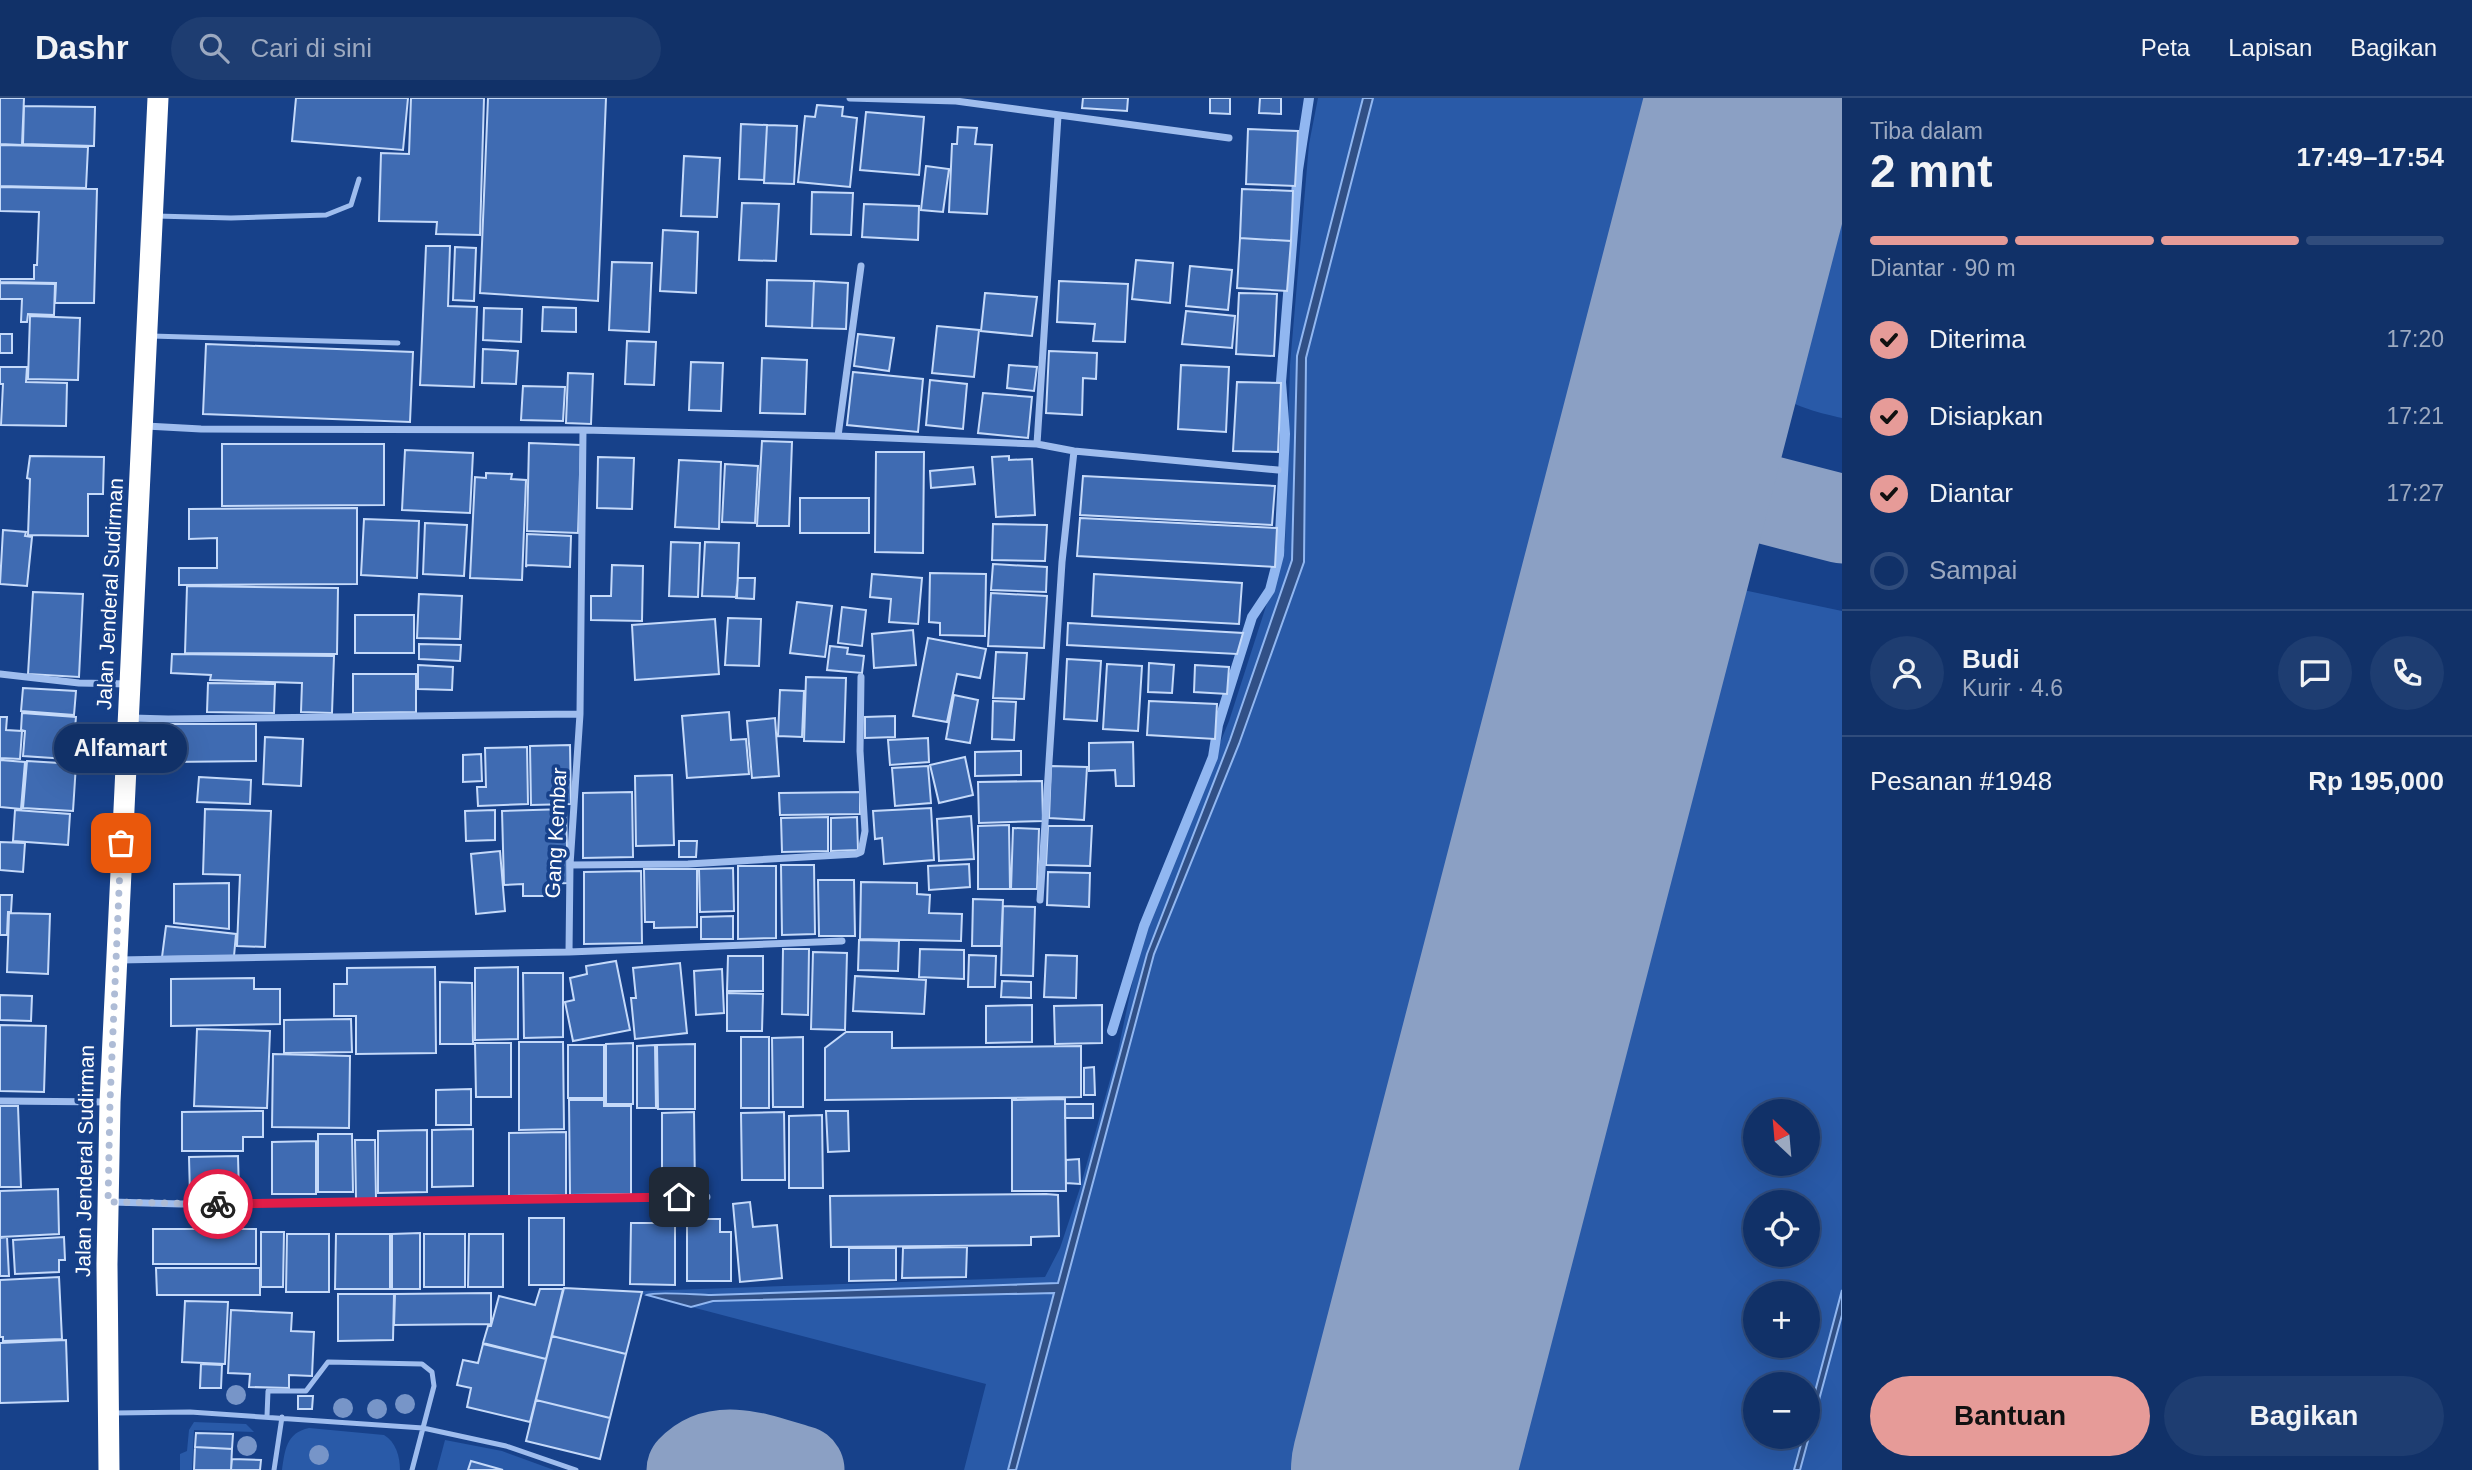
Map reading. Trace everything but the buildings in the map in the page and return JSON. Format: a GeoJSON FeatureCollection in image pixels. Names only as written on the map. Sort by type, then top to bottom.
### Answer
{"type":"FeatureCollection","features":[{"type":"Feature","properties":{"kind":"highway","name":"Jalan Jenderal Sudirman"},"geometry":{"type":"LineString","coordinates":[[109,1470],[110,1102],[158,98]]}},
{"type":"Feature","properties":{"kind":"street"},"geometry":{"type":"LineString","coordinates":[[850,98],[956,99],[1058,116],[1229,138]]}},
{"type":"Feature","properties":{"kind":"street"},"geometry":{"type":"LineString","coordinates":[[1037,444],[1058,116]]}},
{"type":"Feature","properties":{"kind":"street"},"geometry":{"type":"LineString","coordinates":[[838,436],[861,266]]}},
{"type":"Feature","properties":{"kind":"street"},"geometry":{"type":"LineString","coordinates":[[143,426],[214,429],[583,430],[838,436],[1037,444],[1074,452],[1278,470]]}},
{"type":"Feature","properties":{"kind":"street","name":"Gang Kembar"},"geometry":{"type":"LineString","coordinates":[[569,952],[570,865],[580,714],[583,430]]}},
{"type":"Feature","properties":{"kind":"street"},"geometry":{"type":"LineString","coordinates":[[1041,900],[1062,562],[1074,452]]}},
{"type":"Feature","properties":{"kind":"street"},"geometry":{"type":"LineString","coordinates":[[0,674],[79,683],[130,684]]}},
{"type":"Feature","properties":{"kind":"street"},"geometry":{"type":"LineString","coordinates":[[570,865],[688,864],[861,852],[865,831],[860,751],[861,677]]}},
{"type":"Feature","properties":{"kind":"street"},"geometry":{"type":"LineString","coordinates":[[128,717],[168,719],[580,714]]}},
{"type":"Feature","properties":{"kind":"street"},"geometry":{"type":"LineString","coordinates":[[116,960],[569,952],[842,941]]}},
{"type":"Feature","properties":{"kind":"street"},"geometry":{"type":"LineString","coordinates":[[0,1101],[110,1102]]}},
{"type":"Feature","properties":{"kind":"street"},"geometry":{"type":"LineString","coordinates":[[108,1202],[181,1205],[707,1197]]}},
{"type":"Feature","properties":{"kind":"lane"},"geometry":{"type":"LineString","coordinates":[[153,216],[231,218],[326,215],[351,205],[359,179]]}},
{"type":"Feature","properties":{"kind":"lane"},"geometry":{"type":"LineString","coordinates":[[148,336],[398,343]]}},
{"type":"Feature","properties":{"kind":"lane"},"geometry":{"type":"LineString","coordinates":[[267,1416],[268,1391],[306,1391],[328,1362],[422,1364],[432,1372],[434,1378],[413,1470]]}},
{"type":"Feature","properties":{"kind":"lane"},"geometry":{"type":"LineString","coordinates":[[108,1413],[190,1412],[423,1428],[506,1446],[576,1470]]}},
{"type":"Feature","properties":{"kind":"lane"},"geometry":{"type":"LineString","coordinates":[[274,1470],[282,1417]]}},
{"type":"Feature","properties":{"kind":"shaded area"},"geometry":{"type":"Polygon","coordinates":[[[1318,98],[1685,98],[1326,1470],[964,1470],[986,1384],[642,1294],[643,1291],[1045,1277],[1060,1248],[1080,1188],[1118,1051],[1144,927],[1229,721],[1285,547],[1290,365],[1309,144],[1318,98]]]}},
{"type":"Feature","properties":{"kind":"shaded area"},"geometry":{"type":"Polygon","coordinates":[[[1363,98],[1373,98],[1306,358],[1304,562],[1239,744],[1154,954],[1016,1470],[1008,1470],[1054,1293],[713,1301],[691,1307],[647,1295],[1058,1283],[1147,954],[1230,740],[1292,560],[1297,356],[1363,98]]]}},
{"type":"Feature","properties":{"kind":"shaded area"},"geometry":{"type":"Polygon","coordinates":[[[1840,98],[1842,418],[1799,406],[1779,394],[1767,378],[1840,98]]]}},
{"type":"Feature","properties":{"kind":"shaded area"},"geometry":{"type":"Polygon","coordinates":[[[1729,587],[1842,611],[1842,1470],[1483,1470],[1708,606],[1716,592],[1729,587]]]}},
{"type":"Feature","properties":{"kind":"shaded area"},"geometry":{"type":"Polygon","coordinates":[[[1842,1290],[1842,1315],[1820,1396],[1820,1373],[1842,1290]]]}},
{"type":"Feature","properties":{"kind":"shaded area"},"geometry":{"type":"Polygon","coordinates":[[[194,1422],[246,1424],[254,1432],[194,1430],[192,1470],[180,1470],[180,1454],[187,1451],[189,1430],[194,1422]]]}},
{"type":"Feature","properties":{"kind":"shaded area"},"geometry":{"type":"Polygon","coordinates":[[[309,1428],[384,1435],[396,1450],[400,1470],[282,1470],[291,1438],[301,1430],[309,1428]]]}},
{"type":"Feature","properties":{"kind":"shaded area"},"geometry":{"type":"Polygon","coordinates":[[[445,1440],[502,1451],[554,1470],[437,1470],[445,1440]]]}},
{"type":"Feature","properties":{"kind":"shaded area"},"geometry":{"type":"Polygon","coordinates":[[[1800,1449],[1806,1449],[1800,1470],[1794,1470],[1800,1449]]]}},
{"type":"Feature","properties":{"kind":"waterway"},"geometry":{"type":"LineString","coordinates":[[1112,1031],[1144,926],[1213,757],[1218,725],[1252,617],[1270,590],[1279,555],[1285,434],[1281,382],[1298,170],[1309,98]]}},
{"type":"Feature","properties":{"kind":"taxiway"},"geometry":{"type":"LineString","coordinates":[[1623,624],[1647,544],[1664,519],[1691,501],[1711,494],[1729,492],[1753,496],[1728,481],[1707,462],[1691,439],[1686,425],[1686,391],[1701,324]]}},
{"type":"Feature","properties":{"kind":"taxiway"},"geometry":{"type":"LineString","coordinates":[[1753,496],[1842,519]]}},
{"type":"Feature","properties":{"kind":"taxiway"},"geometry":{"type":"LineString","coordinates":[[691,1470],[703,1461],[729,1454],[758,1458],[800,1470]]}},
{"type":"Feature","properties":{"kind":"runway"},"geometry":{"type":"LineString","coordinates":[[1403,1470],[1759,98]]}},
{"type":"Feature","properties":{"kind":"way so far"},"geometry":{"type":"LineString","coordinates":[[121,843],[108,1202],[218,1204]]}},
{"type":"Feature","properties":{"kind":"place","name":"Alfamart"},"geometry":{"type":"Point","coordinates":[121,843]}},
{"type":"Feature","properties":{"kind":"route"},"geometry":{"type":"LineString","coordinates":[[218,1204],[679,1197]]}}]}
